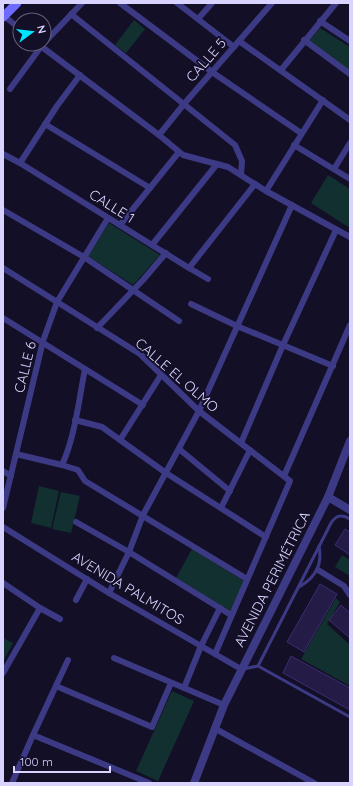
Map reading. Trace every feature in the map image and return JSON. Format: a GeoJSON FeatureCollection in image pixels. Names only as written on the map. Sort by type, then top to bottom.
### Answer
{"type":"FeatureCollection","features":[{"type":"Feature","properties":{"kind":"main road"},"geometry":{"type":"LineString","coordinates":[[3,16],[17,3]]}},
{"type":"Feature","properties":{"kind":"street"},"geometry":{"type":"LineString","coordinates":[[52,34],[82,3]]}},
{"type":"Feature","properties":{"kind":"street"},"geometry":{"type":"LineString","coordinates":[[120,3],[212,72],[301,134]]}},
{"type":"Feature","properties":{"kind":"street"},"geometry":{"type":"LineString","coordinates":[[177,3],[234,46]]}},
{"type":"Feature","properties":{"kind":"street"},"geometry":{"type":"LineString","coordinates":[[198,19],[212,3]]}},
{"type":"Feature","properties":{"kind":"street","name":"CALLE 5"},"geometry":{"type":"LineString","coordinates":[[159,135],[272,3]]}},
{"type":"Feature","properties":{"kind":"street"},"geometry":{"type":"LineString","coordinates":[[281,70],[304,40],[336,3]]}},
{"type":"Feature","properties":{"kind":"street"},"geometry":{"type":"LineString","coordinates":[[71,14],[235,145],[242,161],[241,175]]}},
{"type":"Feature","properties":{"kind":"street"},"geometry":{"type":"LineString","coordinates":[[3,16],[12,23]]}},
{"type":"Feature","properties":{"kind":"street"},"geometry":{"type":"LineString","coordinates":[[320,21],[350,41]]}},
{"type":"Feature","properties":{"kind":"street"},"geometry":{"type":"LineString","coordinates":[[304,40],[350,74]]}},
{"type":"Feature","properties":{"kind":"street"},"geometry":{"type":"LineString","coordinates":[[239,41],[350,120]]}},
{"type":"Feature","properties":{"kind":"street"},"geometry":{"type":"LineString","coordinates":[[10,89],[36,52]]}},
{"type":"Feature","properties":{"kind":"street"},"geometry":{"type":"LineString","coordinates":[[52,52],[183,155],[228,167],[266,191],[350,237]]}},
{"type":"Feature","properties":{"kind":"street"},"geometry":{"type":"LineString","coordinates":[[20,163],[57,106],[80,75]]}},
{"type":"Feature","properties":{"kind":"street"},"geometry":{"type":"LineString","coordinates":[[266,191],[323,100]]}},
{"type":"Feature","properties":{"kind":"street"},"geometry":{"type":"LineString","coordinates":[[45,124],[150,188]]}},
{"type":"Feature","properties":{"kind":"street"},"geometry":{"type":"LineString","coordinates":[[334,169],[350,143]]}},
{"type":"Feature","properties":{"kind":"street"},"geometry":{"type":"LineString","coordinates":[[294,145],[350,179]]}},
{"type":"Feature","properties":{"kind":"street"},"geometry":{"type":"LineString","coordinates":[[120,225],[179,152]]}},
{"type":"Feature","properties":{"kind":"street","name":"CALLE 1"},"geometry":{"type":"LineString","coordinates":[[3,154],[20,163],[188,268],[208,278]]}},
{"type":"Feature","properties":{"kind":"street"},"geometry":{"type":"LineString","coordinates":[[152,245],[218,164]]}},
{"type":"Feature","properties":{"kind":"street"},"geometry":{"type":"LineString","coordinates":[[188,268],[255,184]]}},
{"type":"Feature","properties":{"kind":"street"},"geometry":{"type":"LineString","coordinates":[[110,593],[129,552],[143,515],[199,411],[292,205]]}},
{"type":"Feature","properties":{"kind":"street"},"geometry":{"type":"LineString","coordinates":[[3,210],[84,257],[179,321]]}},
{"type":"Feature","properties":{"kind":"street","name":"CALLE 6"},"geometry":{"type":"LineString","coordinates":[[3,508],[43,341],[57,302],[108,218]]}},
{"type":"Feature","properties":{"kind":"street"},"geometry":{"type":"LineString","coordinates":[[241,443],[283,345],[336,230]]}},
{"type":"Feature","properties":{"kind":"street"},"geometry":{"type":"LineString","coordinates":[[97,328],[166,254]]}},
{"type":"Feature","properties":{"kind":"street","name":"CALLE EL OLMO"},"geometry":{"type":"LineString","coordinates":[[3,268],[140,354],[199,411],[290,481],[266,537]]}},
{"type":"Feature","properties":{"kind":"street"},"geometry":{"type":"LineString","coordinates":[[191,304],[238,326],[333,366]]}},
{"type":"Feature","properties":{"kind":"street"},"geometry":{"type":"LineString","coordinates":[[3,318],[43,341],[143,405]]}},
{"type":"Feature","properties":{"kind":"street"},"geometry":{"type":"LineString","coordinates":[[284,476],[350,325]]}},
{"type":"Feature","properties":{"kind":"street"},"geometry":{"type":"LineString","coordinates":[[62,465],[66,457],[75,420],[85,369]]}},
{"type":"Feature","properties":{"kind":"street"},"geometry":{"type":"LineString","coordinates":[[120,440],[161,375]]}},
{"type":"Feature","properties":{"kind":"street"},"geometry":{"type":"LineString","coordinates":[[75,420],[102,427],[166,473],[266,537],[215,654]]}},
{"type":"Feature","properties":{"kind":"street","name":"AVENIDA PERIMÉTRICA"},"geometry":{"type":"LineString","coordinates":[[194,783],[224,705],[328,497],[348,454],[350,441]]}},
{"type":"Feature","properties":{"kind":"street"},"geometry":{"type":"LineString","coordinates":[[179,449],[230,491]]}},
{"type":"Feature","properties":{"kind":"street"},"geometry":{"type":"LineString","coordinates":[[221,508],[250,450]]}},
{"type":"Feature","properties":{"kind":"street"},"geometry":{"type":"LineString","coordinates":[[16,454],[78,470],[85,481],[247,579]]}},
{"type":"Feature","properties":{"kind":"street"},"geometry":{"type":"LineString","coordinates":[[3,471],[11,476]]}},
{"type":"Feature","properties":{"kind":"street"},"geometry":{"type":"LineString","coordinates":[[328,497],[350,510]]}},
{"type":"Feature","properties":{"kind":"street"},"geometry":{"type":"LineString","coordinates":[[76,522],[129,552],[231,615]]}},
{"type":"Feature","properties":{"kind":"street","name":"AVENIDA PALMITOS"},"geometry":{"type":"LineString","coordinates":[[3,527],[110,593],[241,669]]}},
{"type":"Feature","properties":{"kind":"street"},"geometry":{"type":"LineString","coordinates":[[318,570],[344,586],[350,595]]}},
{"type":"Feature","properties":{"kind":"street"},"geometry":{"type":"LineString","coordinates":[[76,600],[87,579]]}},
{"type":"Feature","properties":{"kind":"street"},"geometry":{"type":"LineString","coordinates":[[3,583],[40,608],[60,619]]}},
{"type":"Feature","properties":{"kind":"street"},"geometry":{"type":"LineString","coordinates":[[3,673],[40,608]]}},
{"type":"Feature","properties":{"kind":"street"},"geometry":{"type":"LineString","coordinates":[[184,688],[201,646],[220,608]]}},
{"type":"Feature","properties":{"kind":"street"},"geometry":{"type":"LineString","coordinates":[[114,658],[224,705]]}},
{"type":"Feature","properties":{"kind":"street"},"geometry":{"type":"LineString","coordinates":[[12,783],[68,660]]}},
{"type":"Feature","properties":{"kind":"street"},"geometry":{"type":"LineString","coordinates":[[56,686],[152,728],[171,683]]}},
{"type":"Feature","properties":{"kind":"street"},"geometry":{"type":"LineString","coordinates":[[214,728],[303,780],[314,783]]}},
{"type":"Feature","properties":{"kind":"street"},"geometry":{"type":"LineString","coordinates":[[33,735],[139,781],[149,783]]}},
{"type":"Feature","properties":{"kind":"lane"},"geometry":{"type":"LineString","coordinates":[[258,666],[334,519],[338,516],[350,519]]}},
{"type":"Feature","properties":{"kind":"lane"},"geometry":{"type":"LineString","coordinates":[[298,587],[307,583],[318,570],[320,562],[319,546]]}},
{"type":"Feature","properties":{"kind":"lane"},"geometry":{"type":"LineString","coordinates":[[241,669],[258,666],[350,717]]}},
{"type":"Feature","properties":{"kind":"green space"},"geometry":{"type":"Polygon","coordinates":[[[134,20],[145,29],[126,53],[115,45],[134,20]]]}},
{"type":"Feature","properties":{"kind":"green space"},"geometry":{"type":"Polygon","coordinates":[[[320,28],[350,47],[350,71],[309,41],[320,28]]]}},
{"type":"Feature","properties":{"kind":"green space"},"geometry":{"type":"Polygon","coordinates":[[[328,175],[350,189],[350,228],[311,203],[328,175]]]}},
{"type":"Feature","properties":{"kind":"green space"},"geometry":{"type":"Polygon","coordinates":[[[109,223],[160,255],[133,285],[88,256],[109,223]]]}},
{"type":"Feature","properties":{"kind":"green space"},"geometry":{"type":"Polygon","coordinates":[[[39,486],[59,491],[51,528],[31,523],[39,486]]]}},
{"type":"Feature","properties":{"kind":"green space"},"geometry":{"type":"Polygon","coordinates":[[[61,492],[80,496],[71,533],[52,529],[61,492]]]}},
{"type":"Feature","properties":{"kind":"green space"},"geometry":{"type":"Polygon","coordinates":[[[192,549],[244,581],[231,612],[176,578],[192,549]]]}},
{"type":"Feature","properties":{"kind":"green space"},"geometry":{"type":"Polygon","coordinates":[[[342,555],[350,560],[350,576],[335,567],[342,555]]]}},
{"type":"Feature","properties":{"kind":"green space"},"geometry":{"type":"Polygon","coordinates":[[[336,598],[340,602],[327,624],[350,645],[350,686],[301,659],[336,598]]]}},
{"type":"Feature","properties":{"kind":"green space"},"geometry":{"type":"Polygon","coordinates":[[[3,638],[13,643],[3,662],[3,638]]]}},
{"type":"Feature","properties":{"kind":"green space"},"geometry":{"type":"Polygon","coordinates":[[[172,691],[194,701],[158,781],[136,771],[172,691]]]}},
{"type":"Feature","properties":{"kind":"building"},"geometry":{"type":"Polygon","coordinates":[[[345,529],[350,532],[350,555],[335,545],[345,529]]]}},
{"type":"Feature","properties":{"kind":"building"},"geometry":{"type":"Polygon","coordinates":[[[320,584],[337,594],[304,652],[287,642],[320,584]]]}},
{"type":"Feature","properties":{"kind":"building"},"geometry":{"type":"Polygon","coordinates":[[[341,605],[350,613],[350,638],[329,620],[341,605]]]}},
{"type":"Feature","properties":{"kind":"building"},"geometry":{"type":"Polygon","coordinates":[[[291,656],[350,688],[350,710],[283,673],[291,656]]]}}]}
